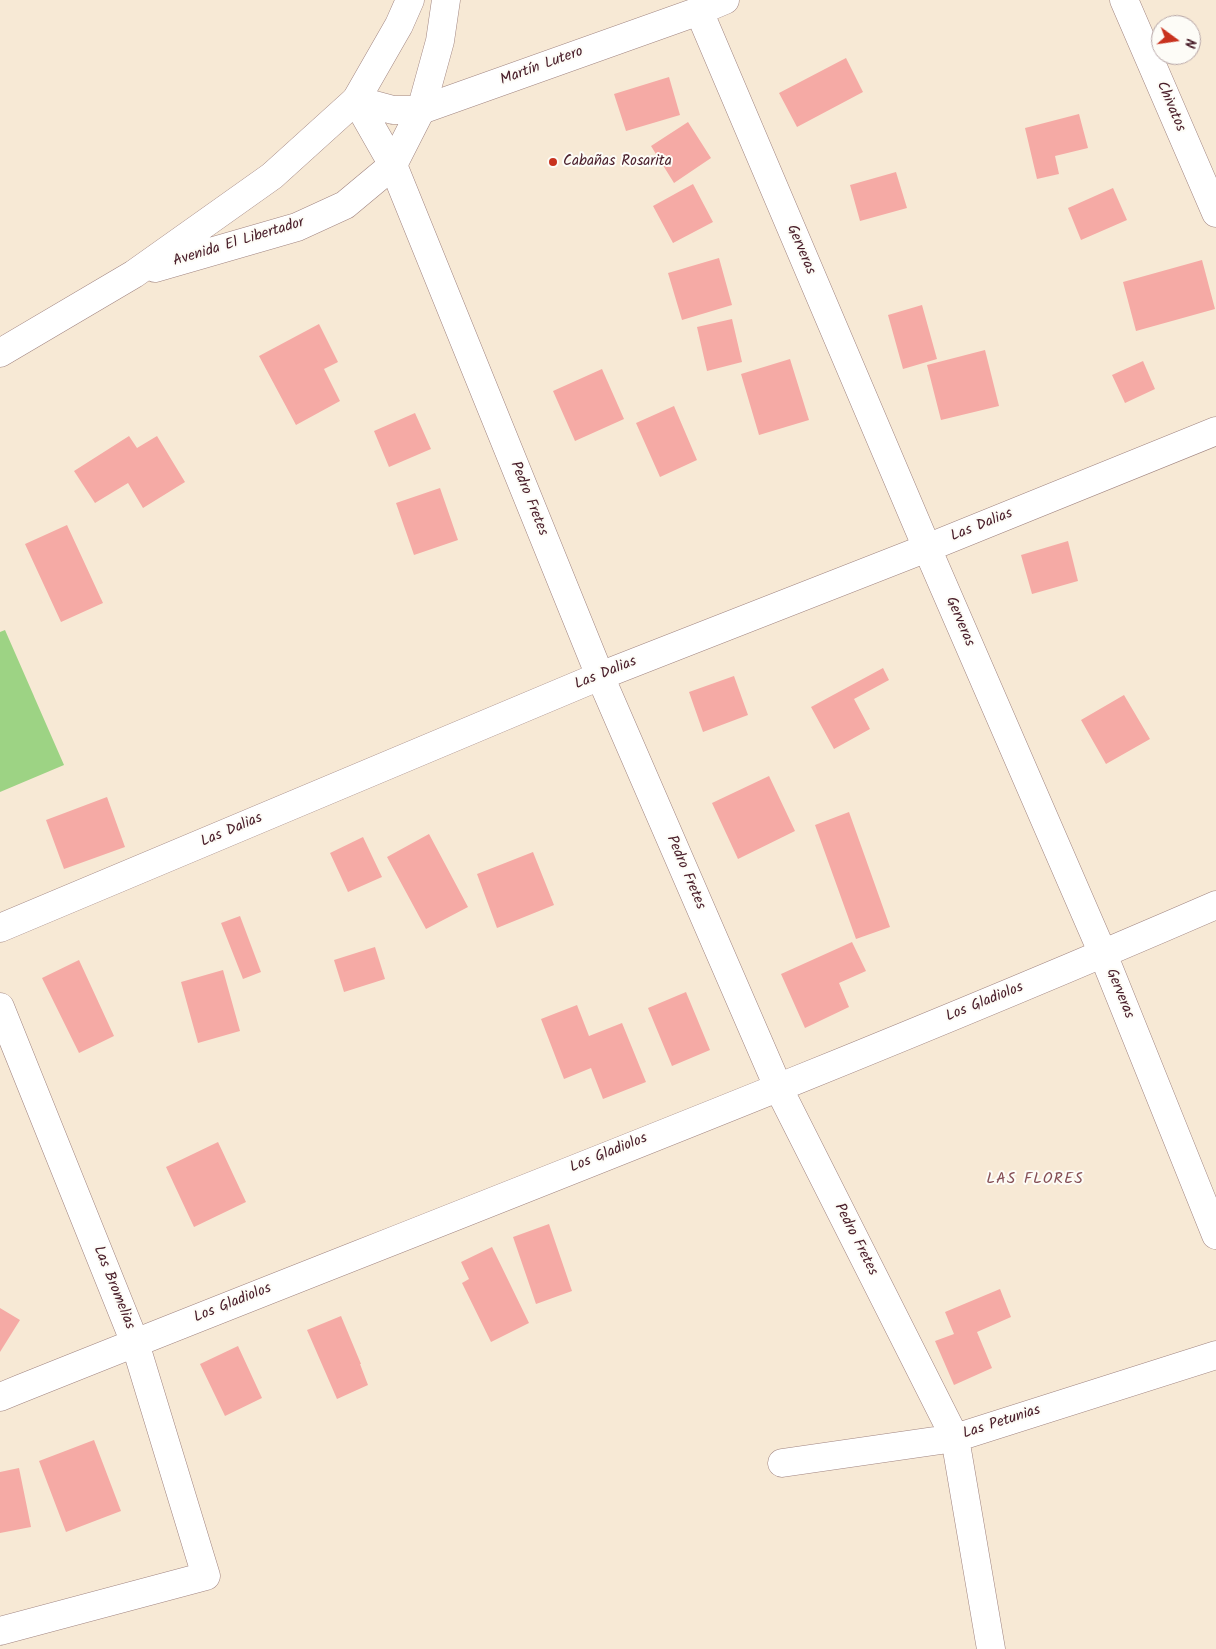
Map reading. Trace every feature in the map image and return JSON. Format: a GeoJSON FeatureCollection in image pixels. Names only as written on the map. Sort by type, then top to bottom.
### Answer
{"type":"FeatureCollection","features":[{"type":"Feature","properties":{"kind":"street","name":"Avenida El Libertador"},"geometry":{"type":"LineString","coordinates":[[0,353],[134,274],[272,176],[356,100],[400,25],[410,0]]}},
{"type":"Feature","properties":{"kind":"street","name":"Avenida El Libertador"},"geometry":{"type":"LineString","coordinates":[[134,274],[297,227],[345,205],[393,165],[421,110],[440,41],[446,0]]}},
{"type":"Feature","properties":{"kind":"street","name":"Martín Lutero"},"geometry":{"type":"LineString","coordinates":[[356,100],[393,110],[421,110],[725,0]]}},
{"type":"Feature","properties":{"kind":"street","name":"Chivatos"},"geometry":{"type":"LineString","coordinates":[[1124,0],[1216,213]]}},
{"type":"Feature","properties":{"kind":"street","name":"Gerveras"},"geometry":{"type":"LineString","coordinates":[[699,11],[927,548],[1103,954],[1216,1235]]}},
{"type":"Feature","properties":{"kind":"street","name":"Pedro Fretes"},"geometry":{"type":"LineString","coordinates":[[356,100],[393,165],[600,676],[778,1087],[955,1438],[991,1649]]}},
{"type":"Feature","properties":{"kind":"street","name":"Las Dalias"},"geometry":{"type":"LineString","coordinates":[[0,928],[600,676],[927,548],[1216,431]]}},
{"type":"Feature","properties":{"kind":"street","name":"Los Gladiolos"},"geometry":{"type":"LineString","coordinates":[[0,1397],[778,1087],[1103,954],[1216,905]]}},
{"type":"Feature","properties":{"kind":"street","name":"Las Bromelias"},"geometry":{"type":"LineString","coordinates":[[0,1007],[135,1343],[206,1576],[0,1631]]}},
{"type":"Feature","properties":{"kind":"street","name":"Las Petunias"},"geometry":{"type":"LineString","coordinates":[[782,1463],[955,1438],[1216,1354]]}},
{"type":"Feature","properties":{"kind":"green space"},"geometry":{"type":"Polygon","coordinates":[[[5,630],[64,765],[0,792],[0,632],[5,630]]]}},
{"type":"Feature","properties":{"kind":"building"},"geometry":{"type":"Polygon","coordinates":[[[846,58],[863,92],[797,127],[779,93],[846,58]]]}},
{"type":"Feature","properties":{"kind":"building"},"geometry":{"type":"Polygon","coordinates":[[[669,77],[680,115],[626,131],[614,94],[669,77]]]}},
{"type":"Feature","properties":{"kind":"building"},"geometry":{"type":"Polygon","coordinates":[[[1079,114],[1088,148],[1055,156],[1059,174],[1037,179],[1025,128],[1079,114]]]}},
{"type":"Feature","properties":{"kind":"building"},"geometry":{"type":"Polygon","coordinates":[[[688,122],[711,158],[674,183],[651,146],[688,122]]]}},
{"type":"Feature","properties":{"kind":"building"},"geometry":{"type":"Polygon","coordinates":[[[896,172],[907,208],[860,221],[850,185],[896,172]]]}},
{"type":"Feature","properties":{"kind":"building"},"geometry":{"type":"Polygon","coordinates":[[[693,184],[713,222],[673,243],[653,206],[693,184]]]}},
{"type":"Feature","properties":{"kind":"building"},"geometry":{"type":"Polygon","coordinates":[[[1113,188],[1127,220],[1081,240],[1068,208],[1113,188]]]}},
{"type":"Feature","properties":{"kind":"building"},"geometry":{"type":"Polygon","coordinates":[[[719,258],[732,305],[682,320],[668,273],[719,258]]]}},
{"type":"Feature","properties":{"kind":"building"},"geometry":{"type":"Polygon","coordinates":[[[1202,260],[1215,309],[1136,331],[1123,282],[1202,260]]]}},
{"type":"Feature","properties":{"kind":"building"},"geometry":{"type":"Polygon","coordinates":[[[922,305],[937,359],[903,369],[888,315],[922,305]]]}},
{"type":"Feature","properties":{"kind":"building"},"geometry":{"type":"Polygon","coordinates":[[[732,319],[742,362],[707,371],[697,327],[732,319]]]}},
{"type":"Feature","properties":{"kind":"building"},"geometry":{"type":"Polygon","coordinates":[[[319,324],[338,362],[324,369],[340,401],[296,425],[259,356],[319,324]]]}},
{"type":"Feature","properties":{"kind":"building"},"geometry":{"type":"Polygon","coordinates":[[[985,350],[999,406],[941,420],[927,365],[985,350]]]}},
{"type":"Feature","properties":{"kind":"building"},"geometry":{"type":"Polygon","coordinates":[[[790,359],[809,420],[759,435],[741,374],[790,359]]]}},
{"type":"Feature","properties":{"kind":"building"},"geometry":{"type":"Polygon","coordinates":[[[1143,361],[1155,389],[1125,403],[1112,375],[1143,361]]]}},
{"type":"Feature","properties":{"kind":"building"},"geometry":{"type":"Polygon","coordinates":[[[602,369],[624,419],[575,441],[553,391],[602,369]]]}},
{"type":"Feature","properties":{"kind":"building"},"geometry":{"type":"Polygon","coordinates":[[[674,406],[697,460],[660,477],[636,423],[674,406]]]}},
{"type":"Feature","properties":{"kind":"building"},"geometry":{"type":"Polygon","coordinates":[[[415,413],[431,449],[389,467],[374,431],[415,413]]]}},
{"type":"Feature","properties":{"kind":"building"},"geometry":{"type":"Polygon","coordinates":[[[129,436],[137,448],[157,436],[185,482],[143,508],[128,483],[95,503],[74,471],[129,436]]]}},
{"type":"Feature","properties":{"kind":"building"},"geometry":{"type":"Polygon","coordinates":[[[440,488],[458,540],[414,555],[396,503],[440,488]]]}},
{"type":"Feature","properties":{"kind":"building"},"geometry":{"type":"Polygon","coordinates":[[[67,525],[103,603],[61,622],[25,544],[67,525]]]}},
{"type":"Feature","properties":{"kind":"building"},"geometry":{"type":"Polygon","coordinates":[[[1068,541],[1078,581],[1032,594],[1021,555],[1068,541]]]}},
{"type":"Feature","properties":{"kind":"building"},"geometry":{"type":"Polygon","coordinates":[[[883,668],[889,680],[854,699],[870,729],[834,749],[811,707],[883,668]]]}},
{"type":"Feature","properties":{"kind":"building"},"geometry":{"type":"Polygon","coordinates":[[[734,676],[748,715],[703,732],[689,692],[734,676]]]}},
{"type":"Feature","properties":{"kind":"building"},"geometry":{"type":"Polygon","coordinates":[[[1124,695],[1150,739],[1106,764],[1081,720],[1124,695]]]}},
{"type":"Feature","properties":{"kind":"building"},"geometry":{"type":"Polygon","coordinates":[[[769,776],[795,831],[738,859],[712,803],[769,776]]]}},
{"type":"Feature","properties":{"kind":"building"},"geometry":{"type":"Polygon","coordinates":[[[107,797],[125,847],[64,869],[46,820],[107,797]]]}},
{"type":"Feature","properties":{"kind":"building"},"geometry":{"type":"Polygon","coordinates":[[[849,812],[890,927],[856,939],[815,825],[849,812]]]}},
{"type":"Feature","properties":{"kind":"building"},"geometry":{"type":"Polygon","coordinates":[[[429,834],[468,907],[426,929],[387,857],[429,834]]]}},
{"type":"Feature","properties":{"kind":"building"},"geometry":{"type":"Polygon","coordinates":[[[363,837],[382,877],[348,892],[330,853],[363,837]]]}},
{"type":"Feature","properties":{"kind":"building"},"geometry":{"type":"Polygon","coordinates":[[[533,852],[554,905],[497,928],[477,874],[533,852]]]}},
{"type":"Feature","properties":{"kind":"building"},"geometry":{"type":"Polygon","coordinates":[[[240,916],[261,972],[243,979],[221,923],[240,916]]]}},
{"type":"Feature","properties":{"kind":"building"},"geometry":{"type":"Polygon","coordinates":[[[852,942],[866,971],[839,983],[849,1007],[805,1028],[781,974],[852,942]]]}},
{"type":"Feature","properties":{"kind":"building"},"geometry":{"type":"Polygon","coordinates":[[[375,947],[385,979],[344,992],[334,960],[375,947]]]}},
{"type":"Feature","properties":{"kind":"building"},"geometry":{"type":"Polygon","coordinates":[[[79,960],[114,1036],[79,1053],[42,978],[79,960]]]}},
{"type":"Feature","properties":{"kind":"building"},"geometry":{"type":"Polygon","coordinates":[[[223,970],[240,1031],[198,1043],[181,982],[223,970]]]}},
{"type":"Feature","properties":{"kind":"building"},"geometry":{"type":"Polygon","coordinates":[[[686,992],[710,1050],[672,1066],[648,1008],[686,992]]]}},
{"type":"Feature","properties":{"kind":"building"},"geometry":{"type":"Polygon","coordinates":[[[577,1005],[589,1036],[622,1023],[646,1082],[603,1099],[591,1068],[564,1079],[541,1019],[577,1005]]]}},
{"type":"Feature","properties":{"kind":"building"},"geometry":{"type":"Polygon","coordinates":[[[218,1142],[246,1202],[194,1227],[166,1167],[218,1142]]]}},
{"type":"Feature","properties":{"kind":"building"},"geometry":{"type":"Polygon","coordinates":[[[549,1224],[572,1291],[536,1304],[513,1237],[549,1224]]]}},
{"type":"Feature","properties":{"kind":"building"},"geometry":{"type":"Polygon","coordinates":[[[492,1247],[529,1323],[491,1342],[462,1283],[469,1279],[461,1262],[492,1247]]]}},
{"type":"Feature","properties":{"kind":"building"},"geometry":{"type":"Polygon","coordinates":[[[1000,1289],[1011,1317],[977,1332],[992,1368],[954,1385],[935,1341],[954,1334],[945,1312],[1000,1289]]]}},
{"type":"Feature","properties":{"kind":"building"},"geometry":{"type":"Polygon","coordinates":[[[0,1308],[20,1320],[0,1352],[0,1308]]]}},
{"type":"Feature","properties":{"kind":"building"},"geometry":{"type":"Polygon","coordinates":[[[341,1316],[368,1385],[337,1399],[307,1330],[341,1316]]]}},
{"type":"Feature","properties":{"kind":"building"},"geometry":{"type":"Polygon","coordinates":[[[238,1346],[262,1398],[225,1416],[200,1364],[238,1346]]]}},
{"type":"Feature","properties":{"kind":"building"},"geometry":{"type":"Polygon","coordinates":[[[94,1440],[121,1511],[66,1532],[39,1461],[94,1440]]]}},
{"type":"Feature","properties":{"kind":"building"},"geometry":{"type":"Polygon","coordinates":[[[19,1468],[31,1527],[0,1533],[0,1472],[19,1468]]]}},
{"type":"Feature","properties":{"kind":"place","name":"Cabañas Rosarita"},"geometry":{"type":"Point","coordinates":[553,162]}},
{"type":"Feature","properties":{"kind":"district","name":"LAS FLORES"},"geometry":{"type":"Point","coordinates":[1035,1180]}}]}
